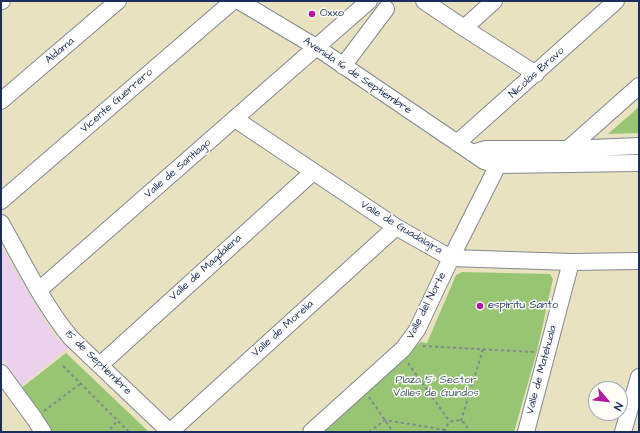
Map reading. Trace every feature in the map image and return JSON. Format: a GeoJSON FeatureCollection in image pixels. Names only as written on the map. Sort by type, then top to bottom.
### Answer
{"type":"FeatureCollection","features":[{"type":"Feature","properties":{"kind":"street","name":"Aldama"},"geometry":{"type":"LineString","coordinates":[[1,101],[118,1]]}},
{"type":"Feature","properties":{"kind":"street","name":"Vicente Guerrero"},"geometry":{"type":"LineString","coordinates":[[1,201],[233,1]]}},
{"type":"Feature","properties":{"kind":"street","name":"Avenida 16 de Septiembre"},"geometry":{"type":"LineString","coordinates":[[239,1],[316,47],[484,161],[498,165],[639,163]]}},
{"type":"Feature","properties":{"kind":"street","name":"Valle de Santiago"},"geometry":{"type":"LineString","coordinates":[[39,290],[369,1]]}},
{"type":"Feature","properties":{"kind":"street"},"geometry":{"type":"LineString","coordinates":[[424,1],[536,74]]}},
{"type":"Feature","properties":{"kind":"street"},"geometry":{"type":"LineString","coordinates":[[464,28],[494,1]]}},
{"type":"Feature","properties":{"kind":"street","name":"Nicolás Bravo"},"geometry":{"type":"LineString","coordinates":[[458,143],[616,1]]}},
{"type":"Feature","properties":{"kind":"street"},"geometry":{"type":"LineString","coordinates":[[343,66],[386,9]]}},
{"type":"Feature","properties":{"kind":"street"},"geometry":{"type":"LineString","coordinates":[[568,149],[639,86]]}},
{"type":"Feature","properties":{"kind":"street","name":"Valle de Guadalajra"},"geometry":{"type":"LineString","coordinates":[[235,118],[396,227],[451,258],[571,262],[639,261]]}},
{"type":"Feature","properties":{"kind":"street"},"geometry":{"type":"LineString","coordinates":[[472,153],[486,149],[568,149],[639,146]]}},
{"type":"Feature","properties":{"kind":"street","name":"Valle del Norte"},"geometry":{"type":"LineString","coordinates":[[311,432],[403,349],[411,340],[498,165],[500,149]]}},
{"type":"Feature","properties":{"kind":"street","name":"Valle de Magdalena"},"geometry":{"type":"LineString","coordinates":[[100,364],[313,172]]}},
{"type":"Feature","properties":{"kind":"street","name":"15 de Septiembre"},"geometry":{"type":"LineString","coordinates":[[1,223],[39,290],[67,333],[170,432]]}},
{"type":"Feature","properties":{"kind":"street","name":"Valle de Morelia"},"geometry":{"type":"LineString","coordinates":[[170,432],[396,227]]}},
{"type":"Feature","properties":{"kind":"street","name":"Valle de Matehuala"},"geometry":{"type":"LineString","coordinates":[[526,432],[571,262]]}},
{"type":"Feature","properties":{"kind":"street"},"geometry":{"type":"LineString","coordinates":[[1,373],[43,432]]}},
{"type":"Feature","properties":{"kind":"street"},"geometry":{"type":"LineString","coordinates":[[623,432],[639,377]]}},
{"type":"Feature","properties":{"kind":"path"},"geometry":{"type":"LineString","coordinates":[[422,346],[534,352]]}},
{"type":"Feature","properties":{"kind":"path"},"geometry":{"type":"LineString","coordinates":[[461,420],[483,349]]}},
{"type":"Feature","properties":{"kind":"path"},"geometry":{"type":"LineString","coordinates":[[404,357],[450,422]]}},
{"type":"Feature","properties":{"kind":"path"},"geometry":{"type":"LineString","coordinates":[[62,366],[129,432]]}},
{"type":"Feature","properties":{"kind":"path"},"geometry":{"type":"LineString","coordinates":[[44,412],[80,384]]}},
{"type":"Feature","properties":{"kind":"path"},"geometry":{"type":"LineString","coordinates":[[369,397],[393,432]]}},
{"type":"Feature","properties":{"kind":"path"},"geometry":{"type":"LineString","coordinates":[[110,429],[117,420]]}},
{"type":"Feature","properties":{"kind":"path"},"geometry":{"type":"LineString","coordinates":[[369,432],[385,420],[445,431],[450,422],[461,420],[466,424],[468,432]]}},
{"type":"Feature","properties":{"kind":"shaded area"},"geometry":{"type":"Polygon","coordinates":[[[1,246],[53,334],[68,348],[21,386],[1,358],[1,246]]]}},
{"type":"Feature","properties":{"kind":"green space"},"geometry":{"type":"Polygon","coordinates":[[[639,107],[639,133],[608,134],[639,107]]]}},
{"type":"Feature","properties":{"kind":"green space","name":"Plaza 5° Sector Valles de Guindos"},"geometry":{"type":"Polygon","coordinates":[[[462,272],[550,274],[553,279],[537,351],[514,432],[317,432],[421,342],[427,343],[456,275],[462,272]]]}},
{"type":"Feature","properties":{"kind":"green space"},"geometry":{"type":"Polygon","coordinates":[[[66,353],[149,432],[46,432],[20,389],[66,353]]]}},
{"type":"Feature","properties":{"kind":"place","name":"Oxxo"},"geometry":{"type":"Point","coordinates":[312,14]}},
{"type":"Feature","properties":{"kind":"place","name":"espíritu Santo"},"geometry":{"type":"Point","coordinates":[480,306]}}]}
